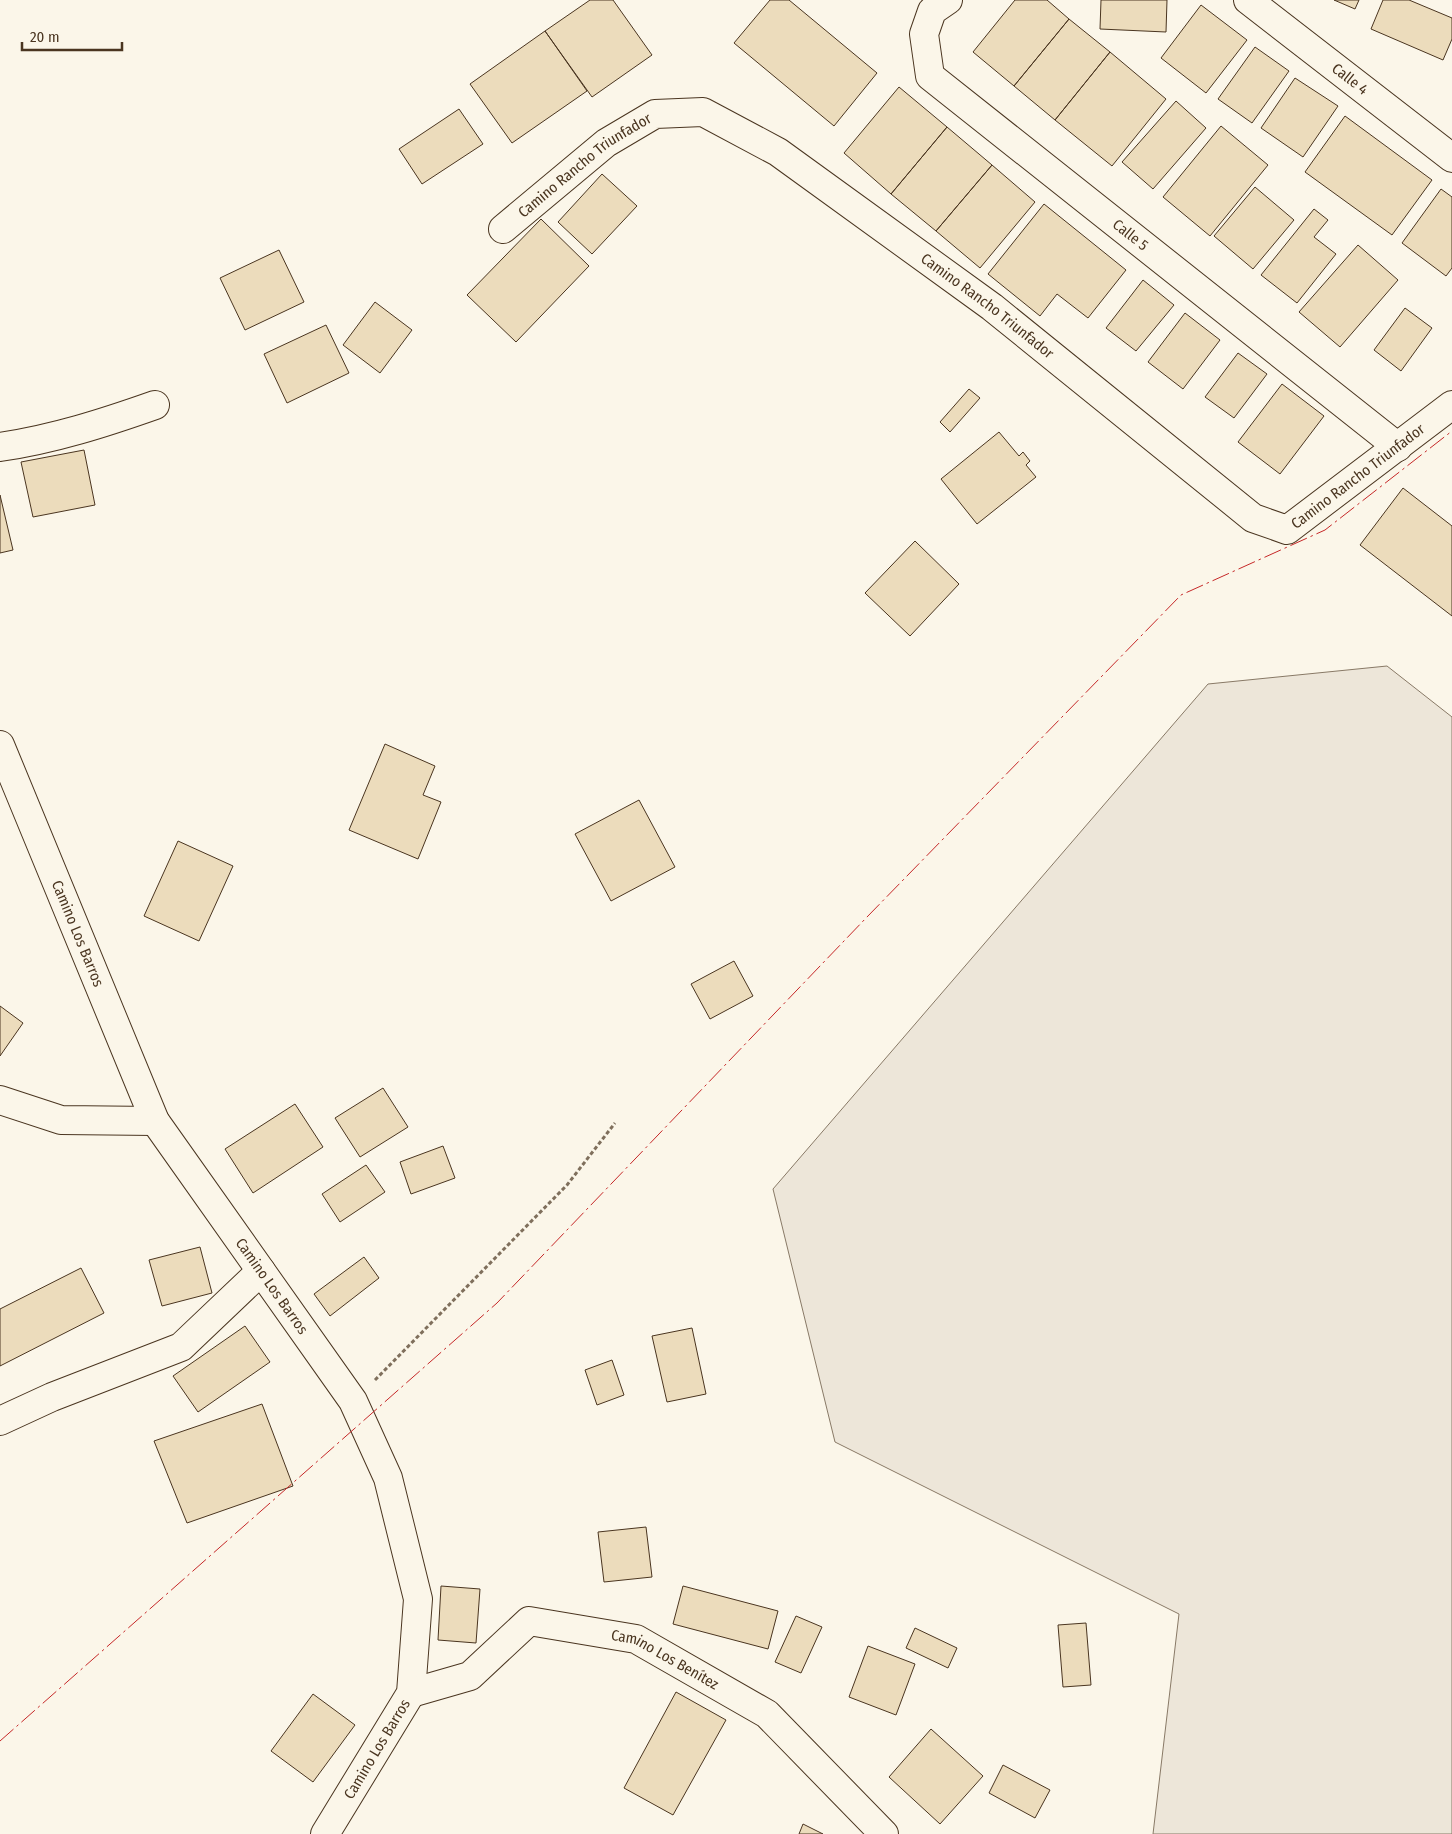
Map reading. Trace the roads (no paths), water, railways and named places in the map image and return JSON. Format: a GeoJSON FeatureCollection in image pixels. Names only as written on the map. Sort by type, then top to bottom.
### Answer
{"type":"FeatureCollection","features":[{"type":"Feature","properties":{"kind":"street","name":"Calle 5"},"geometry":{"type":"LineString","coordinates":[[948,0],[932,11],[924,34],[930,76],[1398,447]]}},
{"type":"Feature","properties":{"kind":"street","name":"Calle 4"},"geometry":{"type":"LineString","coordinates":[[1248,0],[1451,154]]}},
{"type":"Feature","properties":{"kind":"street","name":"Camino Rancho Triunfador"},"geometry":{"type":"LineString","coordinates":[[503,229],[606,142],[655,114],[703,112],[778,152],[992,307],[1253,518],[1286,530],[1450,410]]}},
{"type":"Feature","properties":{"kind":"street"},"geometry":{"type":"LineString","coordinates":[[0,447],[39,441],[87,429],[155,405]]}},
{"type":"Feature","properties":{"kind":"street","name":"Camino Los Barros"},"geometry":{"type":"LineString","coordinates":[[0,745],[155,1121],[353,1401],[388,1478],[418,1599],[411,1693],[325,1834]]}},
{"type":"Feature","properties":{"kind":"street"},"geometry":{"type":"LineString","coordinates":[[0,1100],[61,1120],[155,1121]]}},
{"type":"Feature","properties":{"kind":"street"},"geometry":{"type":"LineString","coordinates":[[0,1421],[52,1397],[180,1347],[261,1271]]}},
{"type":"Feature","properties":{"kind":"street","name":"Camino Los Benítez"},"geometry":{"type":"LineString","coordinates":[[411,1693],[470,1676],[529,1621],[636,1639],[767,1714],[884,1834]]}}]}
